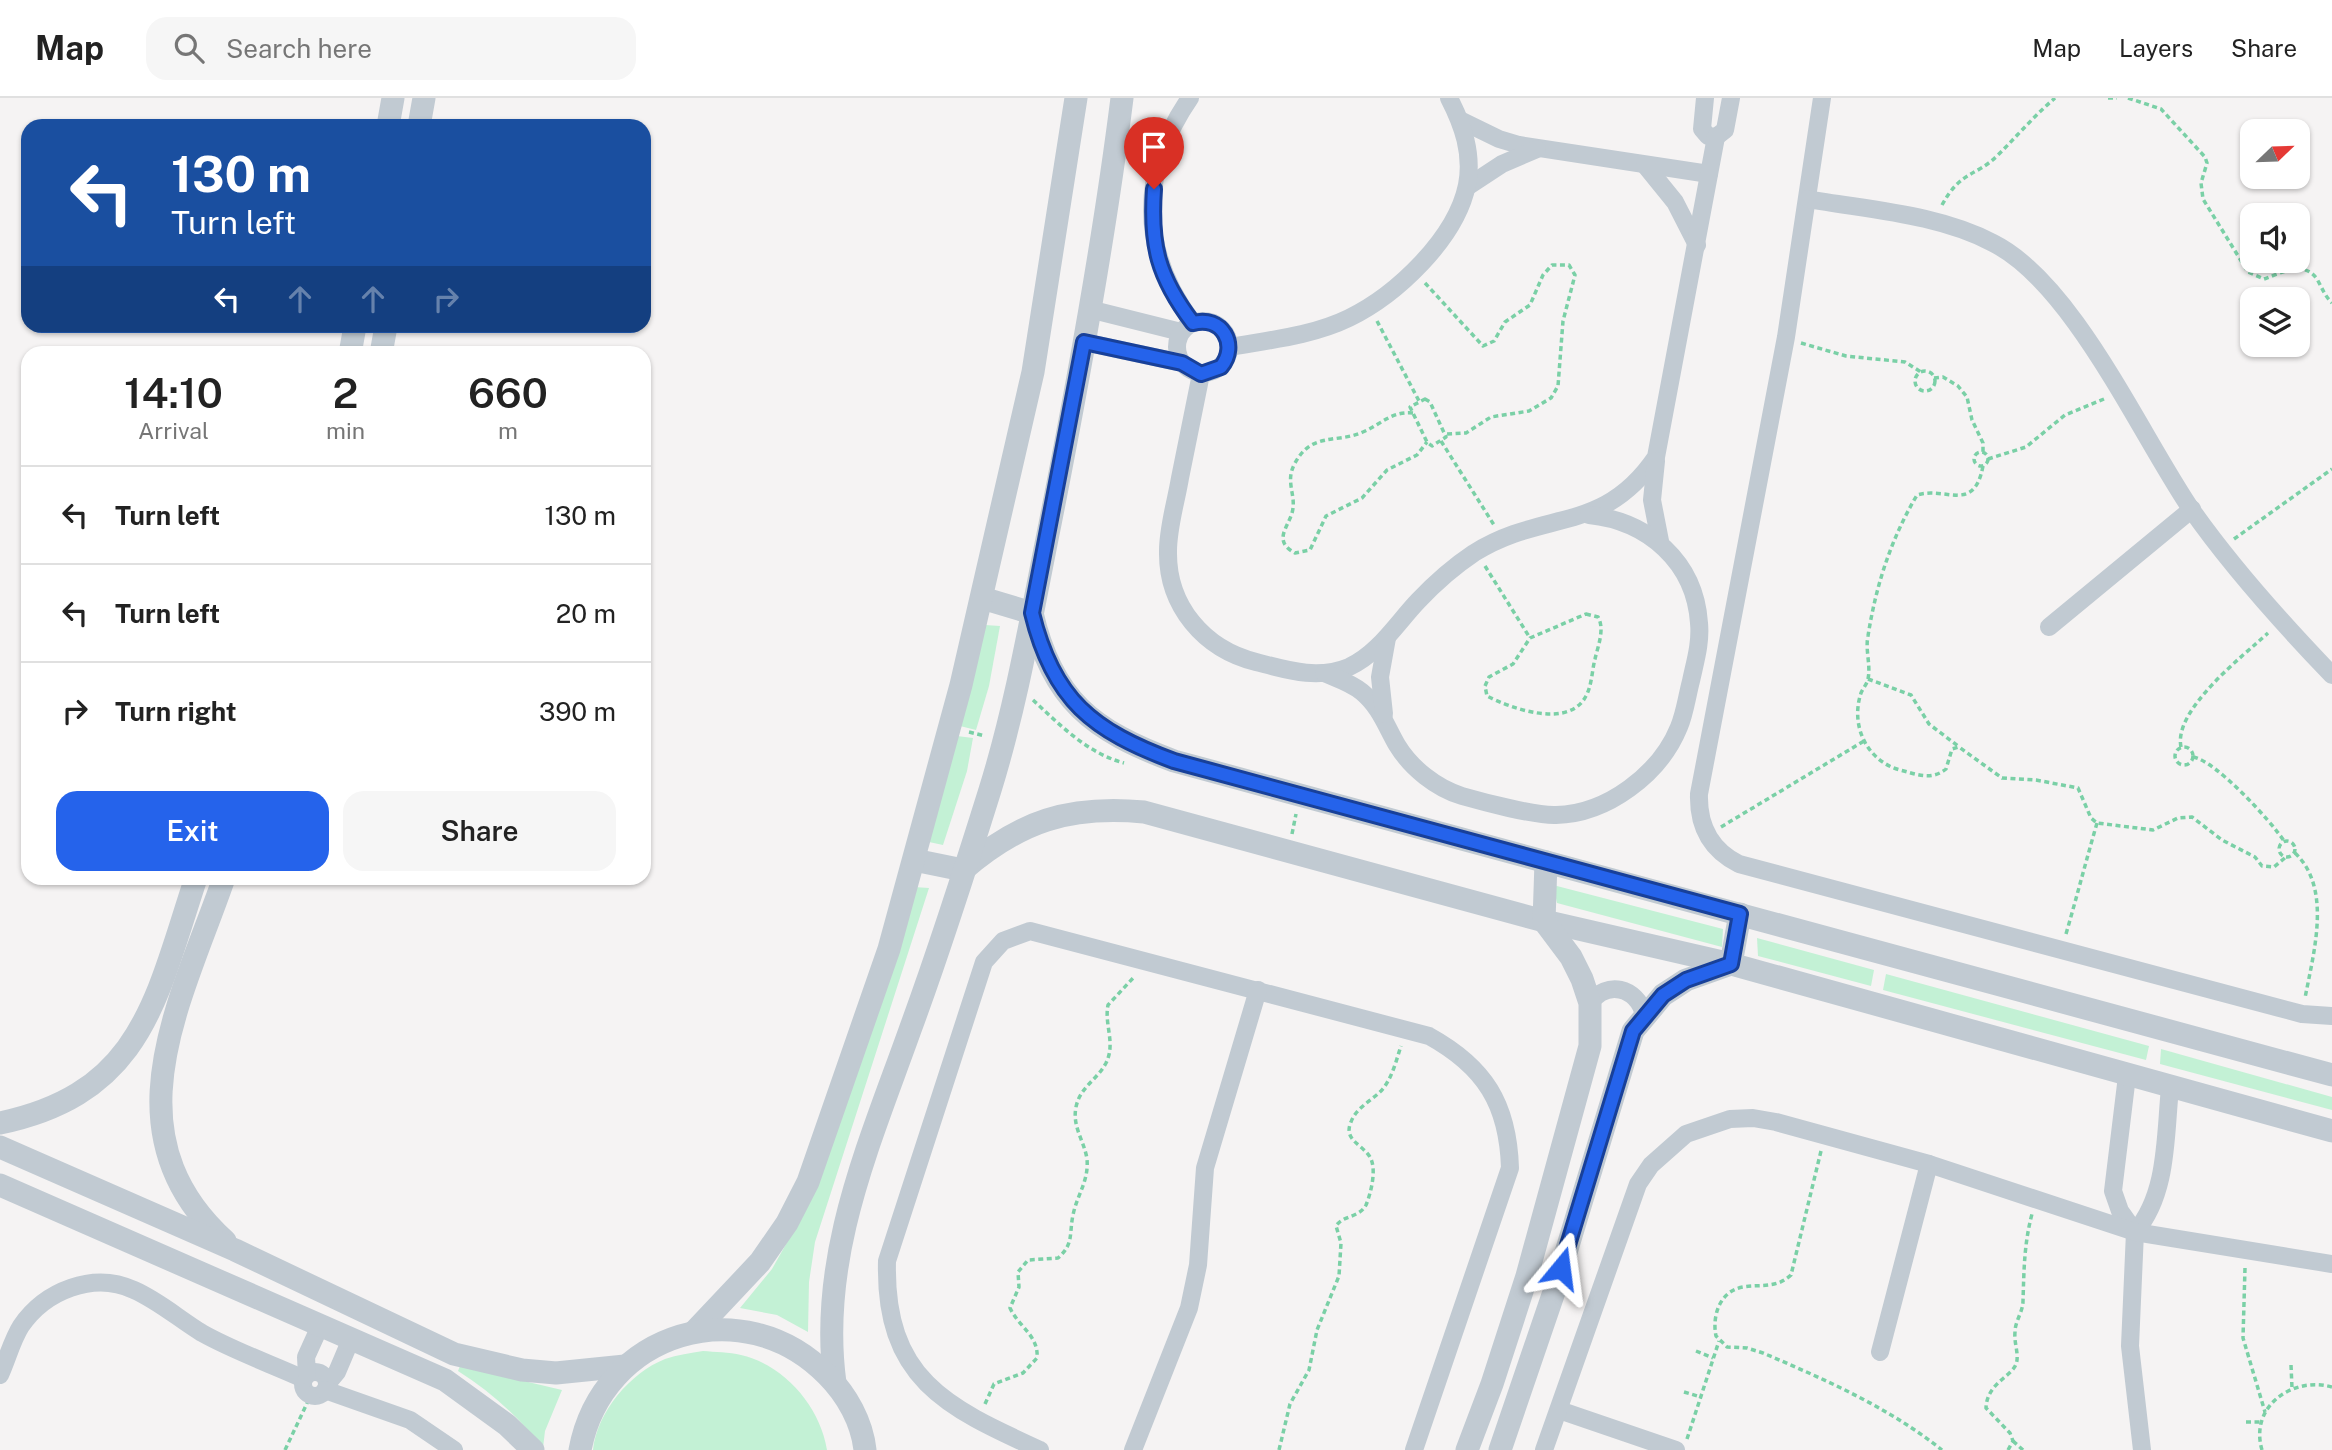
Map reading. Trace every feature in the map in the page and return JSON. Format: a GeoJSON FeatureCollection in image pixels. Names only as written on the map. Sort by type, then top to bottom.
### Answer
{"type":"FeatureCollection","features":[{"type":"Feature","properties":{"kind":"street"},"geometry":{"type":"LineString","coordinates":[[389,119],[393,98]]}},
{"type":"Feature","properties":{"kind":"street"},"geometry":{"type":"LineString","coordinates":[[420,119],[424,98]]}},
{"type":"Feature","properties":{"kind":"street"},"geometry":{"type":"LineString","coordinates":[[695,1331],[760,1262],[786,1223],[808,1182],[889,949],[950,727],[982,598],[1032,372],[1076,98]]}},
{"type":"Feature","properties":{"kind":"street"},"geometry":{"type":"LineString","coordinates":[[835,1383],[831,1355],[831,1305],[836,1255],[848,1206],[922,996],[1003,740],[1032,613],[1084,342],[1122,98]]}},
{"type":"Feature","properties":{"kind":"street"},"geometry":{"type":"LineString","coordinates":[[1187,327],[1157,258],[1152,226],[1160,158],[1166,139],[1190,98]]}},
{"type":"Feature","properties":{"kind":"street"},"geometry":{"type":"LineString","coordinates":[[1230,348],[1324,328],[1369,307],[1415,271],[1454,218],[1467,187],[1466,142],[1460,120],[1449,98]]}},
{"type":"Feature","properties":{"kind":"street"},"geometry":{"type":"LineString","coordinates":[[1705,98],[1702,129],[1708,136],[1716,137]]}},
{"type":"Feature","properties":{"kind":"street"},"geometry":{"type":"LineString","coordinates":[[1660,541],[1652,500],[1656,457],[1716,137],[1725,130],[1731,98]]}},
{"type":"Feature","properties":{"kind":"street"},"geometry":{"type":"LineString","coordinates":[[1822,98],[1786,337],[1699,794],[1701,822],[1707,835],[1720,852],[1739,864],[2302,1014],[2332,1016]]}},
{"type":"Feature","properties":{"kind":"street"},"geometry":{"type":"LineString","coordinates":[[1460,120],[1499,139],[1709,174]]}},
{"type":"Feature","properties":{"kind":"street"},"geometry":{"type":"LineString","coordinates":[[1467,187],[1502,164],[1541,148]]}},
{"type":"Feature","properties":{"kind":"street"},"geometry":{"type":"LineString","coordinates":[[1645,165],[1675,202],[1697,246]]}},
{"type":"Feature","properties":{"kind":"street"},"geometry":{"type":"LineString","coordinates":[[1808,199],[1933,222],[1967,231],[1996,244],[2045,283],[2192,509],[2281,621],[2332,676]]}},
{"type":"Feature","properties":{"kind":"street"},"geometry":{"type":"LineString","coordinates":[[1084,342],[1182,363],[1201,374],[1221,367],[1230,348],[1226,333],[1215,323],[1187,327],[1089,309]]}},
{"type":"Feature","properties":{"kind":"street"},"geometry":{"type":"LineString","coordinates":[[1182,363],[1177,344],[1187,327]]}},
{"type":"Feature","properties":{"kind":"street"},"geometry":{"type":"LineString","coordinates":[[1201,374],[1167,550],[1175,595],[1186,616],[1201,634],[1219,648],[1240,658],[1297,673],[1324,673],[1349,667],[1371,653],[1436,582],[1476,552],[1502,538],[1588,514],[1628,492],[1656,457]]}},
{"type":"Feature","properties":{"kind":"street"},"geometry":{"type":"LineString","coordinates":[[2049,627],[2192,509]]}},
{"type":"Feature","properties":{"kind":"street"},"geometry":{"type":"LineString","coordinates":[[1324,673],[1363,693],[1386,721],[1398,746],[1415,767],[1436,784],[1461,796],[1554,815],[1588,808],[1619,794],[1655,765],[1679,726],[1699,647],[1699,624],[1692,591],[1676,560],[1660,541],[1627,522],[1588,514]]}},
{"type":"Feature","properties":{"kind":"street"},"geometry":{"type":"LineString","coordinates":[[982,598],[1032,613]]}},
{"type":"Feature","properties":{"kind":"street"},"geometry":{"type":"LineString","coordinates":[[1032,613],[1040,647],[1055,678],[1076,706],[1102,729],[1174,761],[2332,1075]]}},
{"type":"Feature","properties":{"kind":"street"},"geometry":{"type":"LineString","coordinates":[[1386,721],[1380,677],[1388,634]]}},
{"type":"Feature","properties":{"kind":"street"},"geometry":{"type":"LineString","coordinates":[[962,870],[988,848],[1016,831],[1057,816],[1111,809],[1144,812],[1290,843],[1544,921],[1731,964],[2332,1131]]}},
{"type":"Feature","properties":{"kind":"street"},"geometry":{"type":"LineString","coordinates":[[914,860],[962,870]]}},
{"type":"Feature","properties":{"kind":"street"},"geometry":{"type":"LineString","coordinates":[[1467,1450],[1492,1384],[1527,1276],[1590,1046],[1590,1003],[1571,957],[1544,921],[1546,862]]}},
{"type":"Feature","properties":{"kind":"street"},"geometry":{"type":"LineString","coordinates":[[0,1123],[29,1116],[67,1101],[100,1078],[129,1049],[151,1014],[194,885]]}},
{"type":"Feature","properties":{"kind":"street"},"geometry":{"type":"LineString","coordinates":[[222,885],[163,1058],[159,1094],[162,1130],[176,1175],[187,1197],[208,1226],[235,1250]]}},
{"type":"Feature","properties":{"kind":"street"},"geometry":{"type":"LineString","coordinates":[[1731,964],[1740,914]]}},
{"type":"Feature","properties":{"kind":"street"},"geometry":{"type":"LineString","coordinates":[[1040,1450],[978,1422],[953,1408],[932,1390],[914,1369],[899,1344],[890,1318],[886,1290],[887,1261],[984,962],[1003,941],[1030,931],[1429,1036],[1453,1049],[1474,1067],[1491,1089],[1503,1114],[1509,1141],[1510,1168],[1414,1450]]}},
{"type":"Feature","properties":{"kind":"street"},"geometry":{"type":"LineString","coordinates":[[1500,1450],[1554,1292],[1625,1050],[1644,1014],[1663,995],[1686,980],[1731,964]]}},
{"type":"Feature","properties":{"kind":"street"},"geometry":{"type":"LineString","coordinates":[[1590,1003],[1602,991],[1621,989],[1636,998],[1644,1014]]}},
{"type":"Feature","properties":{"kind":"street"},"geometry":{"type":"LineString","coordinates":[[1133,1450],[1189,1308],[1198,1265],[1205,1168],[1258,990]]}},
{"type":"Feature","properties":{"kind":"street"},"geometry":{"type":"LineString","coordinates":[[2127,1076],[2113,1191],[2120,1211],[2135,1232]]}},
{"type":"Feature","properties":{"kind":"street"},"geometry":{"type":"LineString","coordinates":[[2142,1450],[2130,1346],[2135,1232],[2149,1215],[2156,1196],[2170,1088]]}},
{"type":"Feature","properties":{"kind":"street"},"geometry":{"type":"LineString","coordinates":[[1544,1450],[1629,1206],[1651,1165],[1686,1134],[1730,1119],[1776,1122],[1929,1164],[2135,1232],[2332,1264]]}},
{"type":"Feature","properties":{"kind":"street"},"geometry":{"type":"LineString","coordinates":[[0,1147],[235,1250],[454,1354],[488,1364],[556,1373],[625,1366]]}},
{"type":"Feature","properties":{"kind":"street"},"geometry":{"type":"LineString","coordinates":[[1880,1352],[1929,1164]]}},
{"type":"Feature","properties":{"kind":"street"},"geometry":{"type":"LineString","coordinates":[[0,1185],[445,1380],[507,1425],[533,1450]]}},
{"type":"Feature","properties":{"kind":"street"},"geometry":{"type":"LineString","coordinates":[[0,1375],[20,1329],[35,1308],[56,1293],[80,1285],[106,1283],[131,1288],[202,1333],[315,1385],[410,1420],[454,1450]]}},
{"type":"Feature","properties":{"kind":"street"},"geometry":{"type":"LineString","coordinates":[[315,1385],[306,1357],[320,1326]]}},
{"type":"Feature","properties":{"kind":"street"},"geometry":{"type":"LineString","coordinates":[[580,1450],[593,1408],[607,1385],[625,1366],[670,1338],[695,1331],[734,1330],[772,1338],[796,1349],[835,1383],[853,1412],[866,1448]]}},
{"type":"Feature","properties":{"kind":"street"},"geometry":{"type":"LineString","coordinates":[[315,1385],[337,1372],[351,1339]]}},
{"type":"Feature","properties":{"kind":"street"},"geometry":{"type":"LineString","coordinates":[[1559,1410],[1676,1450]]}},
{"type":"Feature","properties":{"kind":"path"},"geometry":{"type":"LineString","coordinates":[[1933,222],[1948,193],[1964,176],[1996,157],[2020,130],[2055,98]]}},
{"type":"Feature","properties":{"kind":"path"},"geometry":{"type":"LineString","coordinates":[[2108,98],[2117,98]]}},
{"type":"Feature","properties":{"kind":"path"},"geometry":{"type":"LineString","coordinates":[[2128,98],[2161,109],[2205,157],[2207,163],[2201,183],[2203,199],[2248,272],[2264,279],[2295,268],[2304,269],[2316,279],[2332,303]]}},
{"type":"Feature","properties":{"kind":"path"},"geometry":{"type":"LineString","coordinates":[[1415,271],[1483,346],[1494,341],[1505,322],[1530,305],[1543,275],[1552,265],[1569,265],[1575,275],[1563,321],[1558,386],[1551,398],[1529,411],[1491,417],[1466,433],[1446,434]]}},
{"type":"Feature","properties":{"kind":"path"},"geometry":{"type":"LineString","coordinates":[[1369,307],[1419,402]]}},
{"type":"Feature","properties":{"kind":"path"},"geometry":{"type":"LineString","coordinates":[[1786,337],[1846,356],[1905,362],[1921,372],[1929,372],[1934,378]]}},
{"type":"Feature","properties":{"kind":"path"},"geometry":{"type":"LineString","coordinates":[[1921,372],[1915,382],[1923,391],[1931,390],[1934,378]]}},
{"type":"Feature","properties":{"kind":"path"},"geometry":{"type":"LineString","coordinates":[[1934,378],[1943,377],[1963,391],[1983,443],[1983,452],[1988,459]]}},
{"type":"Feature","properties":{"kind":"path"},"geometry":{"type":"LineString","coordinates":[[1959,747],[1952,749],[1949,763],[1941,773],[1918,776],[1875,758],[1860,732],[1861,693],[1868,679],[1867,643],[1877,587],[1894,538],[1914,505],[1914,499],[1924,493],[1952,497],[1967,494],[1978,483],[1988,459],[2026,447],[2065,415],[2118,392]]}},
{"type":"Feature","properties":{"kind":"path"},"geometry":{"type":"LineString","coordinates":[[1425,399],[1430,402],[1446,434],[1432,446],[1427,442],[1410,407],[1425,399]]}},
{"type":"Feature","properties":{"kind":"path"},"geometry":{"type":"LineString","coordinates":[[1413,413],[1391,415],[1364,432],[1323,439],[1304,451],[1290,477],[1293,507],[1281,535],[1288,550],[1295,553],[1310,550],[1326,516],[1362,498],[1387,470],[1417,455],[1427,442]]}},
{"type":"Feature","properties":{"kind":"path"},"geometry":{"type":"LineString","coordinates":[[1441,441],[1502,538]]}},
{"type":"Feature","properties":{"kind":"path"},"geometry":{"type":"LineString","coordinates":[[1983,452],[1975,455],[1973,459],[1975,463],[1983,466]]}},
{"type":"Feature","properties":{"kind":"path"},"geometry":{"type":"LineString","coordinates":[[2221,548],[2332,469]]}},
{"type":"Feature","properties":{"kind":"path"},"geometry":{"type":"LineString","coordinates":[[1476,552],[1530,638]]}},
{"type":"Feature","properties":{"kind":"path"},"geometry":{"type":"LineString","coordinates":[[1586,614],[1598,617],[1601,629],[1587,694],[1576,707],[1553,715],[1498,702],[1487,696],[1485,686],[1489,677],[1513,664],[1530,638],[1586,614]]}},
{"type":"Feature","properties":{"kind":"path"},"geometry":{"type":"LineString","coordinates":[[2193,757],[2188,764],[2179,763],[2175,754],[2180,747],[2181,731],[2200,699],[2281,621]]}},
{"type":"Feature","properties":{"kind":"path"},"geometry":{"type":"LineString","coordinates":[[1868,679],[1911,695],[1929,724],[2002,778],[2078,788],[2091,818],[2097,823],[2153,831],[2178,818],[2192,817],[2222,840],[2255,857],[2262,866],[2274,867],[2295,853]]}},
{"type":"Feature","properties":{"kind":"path"},"geometry":{"type":"LineString","coordinates":[[1027,700],[1033,700],[1062,729],[1091,748],[1130,765]]}},
{"type":"Feature","properties":{"kind":"path"},"geometry":{"type":"LineString","coordinates":[[950,727],[1003,740]]}},
{"type":"Feature","properties":{"kind":"path"},"geometry":{"type":"LineString","coordinates":[[1707,835],[1864,741]]}},
{"type":"Feature","properties":{"kind":"path"},"geometry":{"type":"LineString","coordinates":[[2180,747],[2189,748],[2193,757],[2206,762],[2262,812],[2284,841],[2294,843],[2295,853],[2313,872],[2321,901],[2302,1014]]}},
{"type":"Feature","properties":{"kind":"path"},"geometry":{"type":"LineString","coordinates":[[1290,843],[1299,795]]}},
{"type":"Feature","properties":{"kind":"path"},"geometry":{"type":"LineString","coordinates":[[2062,950],[2079,895],[2080,875],[2097,823]]}},
{"type":"Feature","properties":{"kind":"path"},"geometry":{"type":"LineString","coordinates":[[1279,831],[1290,843]]}},
{"type":"Feature","properties":{"kind":"path"},"geometry":{"type":"LineString","coordinates":[[2284,841],[2279,850],[2286,858]]}},
{"type":"Feature","properties":{"kind":"path"},"geometry":{"type":"LineString","coordinates":[[978,1422],[994,1384],[1023,1373],[1037,1358],[1034,1339],[1018,1322],[1010,1308],[1018,1287],[1018,1272],[1028,1261],[1058,1258],[1070,1245],[1073,1214],[1083,1192],[1087,1169],[1084,1146],[1075,1120],[1076,1107],[1080,1094],[1098,1074],[1110,1051],[1106,1012],[1111,999],[1151,961]]}},
{"type":"Feature","properties":{"kind":"path"},"geometry":{"type":"LineString","coordinates":[[1279,1450],[1290,1404],[1309,1370],[1317,1330],[1339,1276],[1341,1243],[1336,1226],[1340,1220],[1355,1216],[1365,1206],[1374,1170],[1372,1159],[1351,1139],[1348,1131],[1350,1122],[1388,1083],[1407,1030]]}},
{"type":"Feature","properties":{"kind":"path"},"geometry":{"type":"LineString","coordinates":[[1683,1450],[1719,1341],[1714,1315],[1727,1296],[1743,1287],[1784,1282],[1791,1275],[1825,1135]]}},
{"type":"Feature","properties":{"kind":"path"},"geometry":{"type":"LineString","coordinates":[[2023,1450],[1986,1408],[1990,1389],[2015,1368],[2018,1361],[2015,1331],[2023,1301],[2024,1244],[2036,1198]]}},
{"type":"Feature","properties":{"kind":"path"},"geometry":{"type":"LineString","coordinates":[[2246,1249],[2243,1338],[2265,1412]]}},
{"type":"Feature","properties":{"kind":"path"},"geometry":{"type":"LineString","coordinates":[[1719,1341],[1727,1347],[1747,1348],[1763,1353],[1844,1388],[1915,1429],[1942,1450]]}},
{"type":"Feature","properties":{"kind":"path"},"geometry":{"type":"LineString","coordinates":[[1696,1351],[1713,1358]]}},
{"type":"Feature","properties":{"kind":"path"},"geometry":{"type":"LineString","coordinates":[[2291,1365],[2292,1388]]}},
{"type":"Feature","properties":{"kind":"path"},"geometry":{"type":"LineString","coordinates":[[2262,1450],[2262,1422],[2265,1412],[2274,1400],[2292,1388],[2316,1384],[2332,1387]]}},
{"type":"Feature","properties":{"kind":"path"},"geometry":{"type":"LineString","coordinates":[[285,1450],[315,1385]]}},
{"type":"Feature","properties":{"kind":"path"},"geometry":{"type":"LineString","coordinates":[[1684,1392],[1700,1397]]}},
{"type":"Feature","properties":{"kind":"path"},"geometry":{"type":"LineString","coordinates":[[2246,1422],[2262,1422]]}},
{"type":"Feature","properties":{"kind":"path"},"geometry":{"type":"LineString","coordinates":[[2008,1450],[2013,1441]]}},
{"type":"Feature","properties":{"kind":"green space"},"geometry":{"type":"Polygon","coordinates":[[[985,625],[1000,626],[989,686],[976,730],[960,726],[985,625]]]}},
{"type":"Feature","properties":{"kind":"green space"},"geometry":{"type":"Polygon","coordinates":[[[957,736],[973,738],[967,771],[943,845],[929,842],[957,736]]]}},
{"type":"Feature","properties":{"kind":"green space"},"geometry":{"type":"Polygon","coordinates":[[[1553,885],[1723,929],[1722,947],[1557,903],[1553,885]]]}},
{"type":"Feature","properties":{"kind":"green space"},"geometry":{"type":"Polygon","coordinates":[[[914,887],[929,888],[815,1242],[809,1282],[808,1332],[777,1315],[740,1308],[772,1269],[790,1237],[914,887]]]}},
{"type":"Feature","properties":{"kind":"green space"},"geometry":{"type":"Polygon","coordinates":[[[1757,938],[1874,970],[1871,986],[1758,956],[1757,938]]]}},
{"type":"Feature","properties":{"kind":"green space"},"geometry":{"type":"Polygon","coordinates":[[[1886,974],[2149,1046],[2146,1060],[1883,990],[1886,974]]]}},
{"type":"Feature","properties":{"kind":"green space"},"geometry":{"type":"Polygon","coordinates":[[[2161,1049],[2332,1097],[2332,1110],[2160,1064],[2161,1049]]]}},
{"type":"Feature","properties":{"kind":"green space"},"geometry":{"type":"Polygon","coordinates":[[[703,1351],[741,1355],[757,1360],[785,1378],[798,1390],[817,1418],[827,1450],[593,1450],[608,1408],[628,1384],[652,1365],[665,1359],[703,1351]]]}},
{"type":"Feature","properties":{"kind":"green space"},"geometry":{"type":"Polygon","coordinates":[[[460,1366],[562,1390],[545,1431],[543,1448],[504,1406],[458,1371],[460,1366]]]}},
{"type":"Feature","properties":{"kind":"route"},"geometry":{"type":"LineString","coordinates":[[1154,189],[1152,226],[1157,258],[1166,281],[1193,323],[1215,323],[1226,333],[1229,355],[1221,367],[1208,374],[1201,374],[1187,369],[1182,363],[1084,342],[1032,613],[1040,647],[1055,678],[1076,706],[1102,729],[1137,747],[1174,761],[1740,914],[1731,964],[1686,980],[1663,995],[1644,1014],[1633,1031],[1625,1050],[1561,1268]]}}]}
